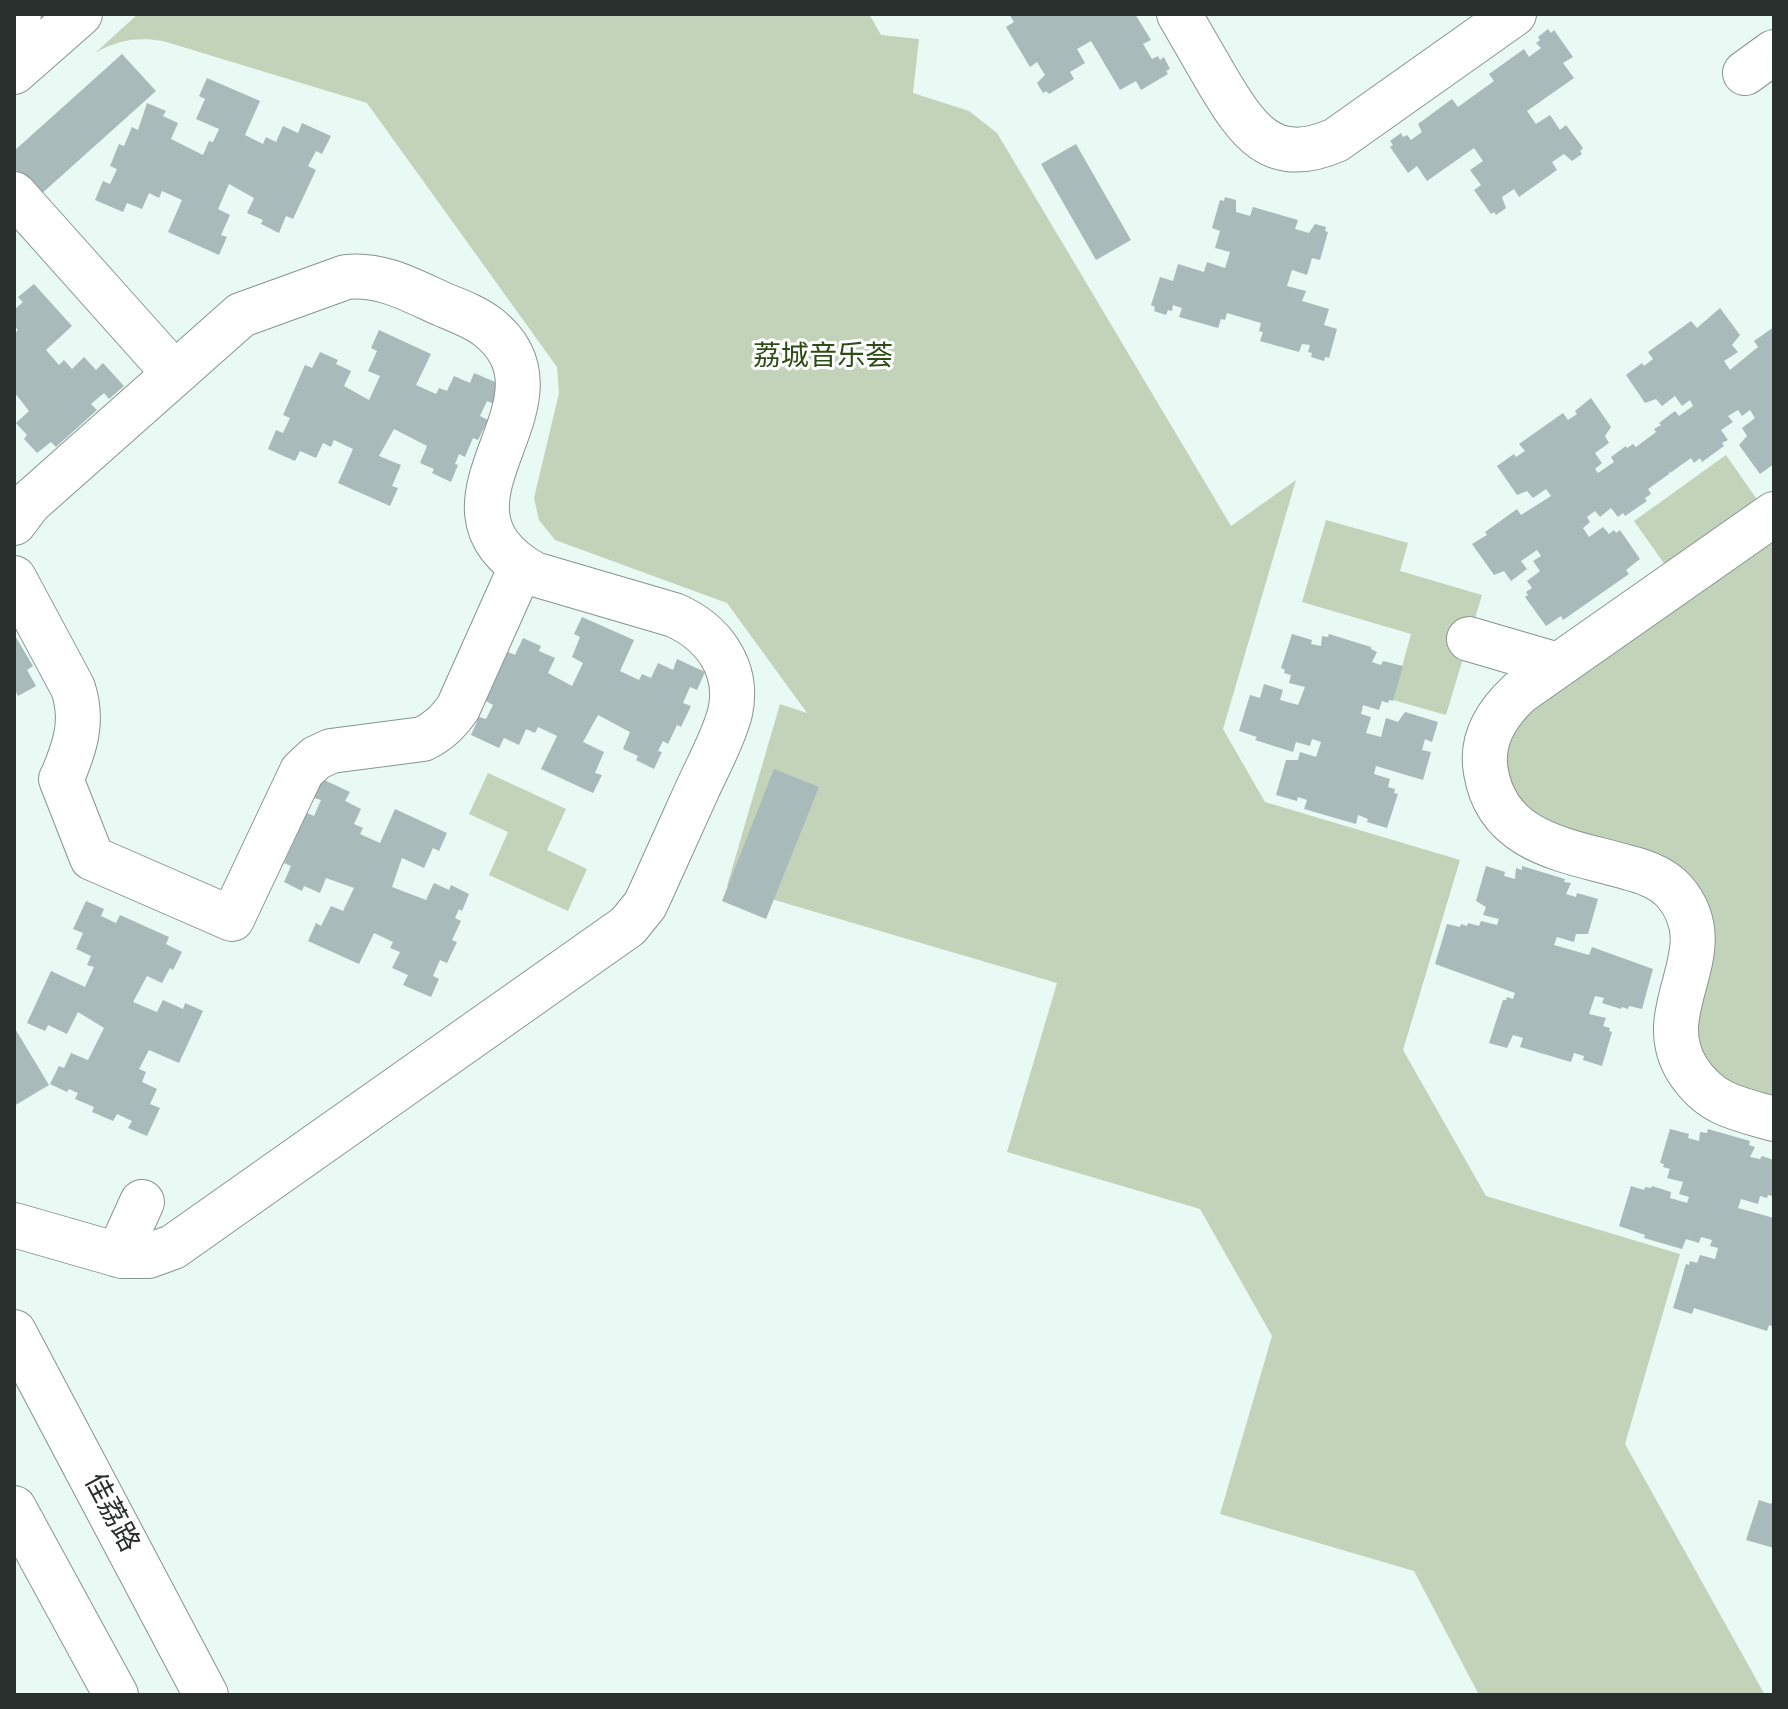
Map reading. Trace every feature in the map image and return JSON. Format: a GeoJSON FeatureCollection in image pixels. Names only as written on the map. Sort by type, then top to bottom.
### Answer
{"type":"FeatureCollection","features":[{"type":"Feature","properties":{"kind":"main road"},"geometry":{"type":"LineString","coordinates":[[14,19],[19,14]]}},
{"type":"Feature","properties":{"kind":"main road"},"geometry":{"type":"LineString","coordinates":[[14,72],[80,14]]}},
{"type":"Feature","properties":{"kind":"main road"},"geometry":{"type":"LineString","coordinates":[[1179,14],[1246,126],[1269,143],[1301,150],[1336,140],[1514,14]]}},
{"type":"Feature","properties":{"kind":"main road"},"geometry":{"type":"LineString","coordinates":[[14,194],[174,373]]}},
{"type":"Feature","properties":{"kind":"main road"},"geometry":{"type":"LineString","coordinates":[[14,523],[29,503],[241,315],[346,277],[363,275],[382,278],[472,317],[501,340],[516,371],[517,404],[488,485],[486,503],[488,521],[505,553],[534,574],[691,622],[717,647],[726,662],[731,688],[730,713],[645,905],[628,926],[173,1247],[148,1256],[118,1255],[14,1225]]}},
{"type":"Feature","properties":{"kind":"main road"},"geometry":{"type":"LineString","coordinates":[[1774,514],[1520,692],[1505,706],[1494,723],[1487,743],[1485,764],[1488,784],[1496,804],[1509,821],[1525,834],[1544,843],[1640,870],[1673,889],[1684,904],[1694,937],[1693,955],[1677,1006],[1675,1026],[1682,1061],[1692,1077],[1720,1101],[1774,1119]]}},
{"type":"Feature","properties":{"kind":"main road"},"geometry":{"type":"LineString","coordinates":[[14,578],[77,701],[78,731],[62,778],[92,858],[232,919],[302,771],[316,758],[331,751],[423,739],[449,722],[521,567]]}},
{"type":"Feature","properties":{"kind":"main road"},"geometry":{"type":"LineString","coordinates":[[1469,639],[1558,665]]}},
{"type":"Feature","properties":{"kind":"main road"},"geometry":{"type":"LineString","coordinates":[[118,1255],[142,1202]]}},
{"type":"Feature","properties":{"kind":"main road","name":"佳荔路"},"geometry":{"type":"LineString","coordinates":[[14,1332],[206,1695]]}},
{"type":"Feature","properties":{"kind":"main road"},"geometry":{"type":"LineString","coordinates":[[14,1508],[116,1695]]}},
{"type":"Feature","properties":{"kind":"green space","name":"荔城音乐荟"},"geometry":{"type":"Polygon","coordinates":[[[138,14],[869,14],[881,35],[919,39],[913,93],[969,111],[997,133],[1231,526],[1296,480],[1223,729],[1265,802],[1460,860],[1403,1050],[1486,1196],[1680,1254],[1625,1444],[1765,1695],[1479,1695],[1414,1571],[1220,1514],[1272,1336],[1200,1209],[1007,1152],[1057,983],[727,886],[780,704],[807,713],[727,603],[555,540],[539,520],[534,498],[559,393],[557,367],[367,103],[163,41],[128,41],[95,53],[138,14]]]}},
{"type":"Feature","properties":{"kind":"green space"},"geometry":{"type":"Polygon","coordinates":[[[1726,455],[1765,511],[1673,576],[1634,521],[1726,455]]]}},
{"type":"Feature","properties":{"kind":"green space"},"geometry":{"type":"Polygon","coordinates":[[[1326,520],[1408,543],[1400,571],[1482,595],[1446,715],[1393,700],[1411,634],[1302,602],[1326,520]]]}},
{"type":"Feature","properties":{"kind":"green space"},"geometry":{"type":"Polygon","coordinates":[[[1774,533],[1774,1102],[1724,1084],[1693,1040],[1711,936],[1550,827],[1510,795],[1502,763],[1518,717],[1774,533]]]}},
{"type":"Feature","properties":{"kind":"green space"},"geometry":{"type":"Polygon","coordinates":[[[488,773],[566,809],[547,850],[587,869],[568,911],[489,875],[508,832],[469,814],[488,773]]]}},
{"type":"Feature","properties":{"kind":"building"},"geometry":{"type":"Polygon","coordinates":[[[1009,14],[1135,14],[1151,40],[1143,44],[1152,59],[1164,57],[1170,69],[1166,71],[1168,74],[1141,90],[1136,81],[1120,90],[1091,41],[1077,49],[1085,63],[1070,72],[1074,79],[1049,94],[1046,91],[1043,93],[1037,83],[1045,75],[1037,62],[1030,67],[1006,27],[1014,22],[1009,14]]]}},
{"type":"Feature","properties":{"kind":"building"},"geometry":{"type":"Polygon","coordinates":[[[1548,29],[1551,33],[1554,30],[1573,57],[1563,63],[1574,78],[1527,111],[1536,124],[1550,115],[1560,130],[1566,125],[1583,148],[1580,151],[1582,154],[1572,161],[1564,154],[1552,162],[1557,170],[1519,197],[1514,189],[1502,197],[1506,208],[1496,215],[1494,212],[1491,214],[1474,190],[1481,185],[1470,170],[1483,161],[1474,148],[1427,181],[1417,166],[1408,173],[1390,147],[1393,145],[1390,141],[1401,133],[1411,140],[1422,132],[1418,124],[1452,99],[1458,107],[1494,81],[1489,74],[1524,49],[1529,57],[1541,48],[1536,43],[1540,40],[1538,37],[1548,29]]]}},
{"type":"Feature","properties":{"kind":"building"},"geometry":{"type":"Polygon","coordinates":[[[122,54],[156,91],[39,196],[14,168],[14,151],[122,54]]]}},
{"type":"Feature","properties":{"kind":"building"},"geometry":{"type":"Polygon","coordinates":[[[207,78],[260,101],[245,135],[263,144],[266,137],[276,142],[283,126],[298,133],[302,123],[331,136],[322,154],[316,151],[308,166],[316,170],[293,219],[286,216],[279,233],[261,224],[263,220],[247,213],[254,198],[229,184],[218,209],[230,215],[221,235],[227,237],[219,255],[168,232],[182,200],[162,191],[159,198],[149,193],[142,209],[127,203],[123,212],[95,200],[103,181],[110,184],[117,169],[110,166],[119,144],[124,146],[132,127],[138,130],[147,103],[166,111],[163,116],[178,123],[171,139],[203,155],[219,129],[196,119],[205,99],[199,96],[207,78]]]}},
{"type":"Feature","properties":{"kind":"building"},"geometry":{"type":"Polygon","coordinates":[[[1076,144],[1131,240],[1096,260],[1041,164],[1076,144]]]}},
{"type":"Feature","properties":{"kind":"building"},"geometry":{"type":"Polygon","coordinates":[[[1225,197],[1236,200],[1236,212],[1250,216],[1253,207],[1298,220],[1295,229],[1309,233],[1315,224],[1326,227],[1325,231],[1328,232],[1320,260],[1312,258],[1307,275],[1292,270],[1287,286],[1306,291],[1302,301],[1329,309],[1324,325],[1337,329],[1329,358],[1325,357],[1324,361],[1311,357],[1312,353],[1308,352],[1310,345],[1302,344],[1299,352],[1260,341],[1263,332],[1259,331],[1261,323],[1227,313],[1218,328],[1179,317],[1182,308],[1173,305],[1172,311],[1168,310],[1166,315],[1154,311],[1155,307],[1151,305],[1160,277],[1173,281],[1178,264],[1204,272],[1207,262],[1225,268],[1230,252],[1215,248],[1220,231],[1212,228],[1220,200],[1224,201],[1225,197]]]}},
{"type":"Feature","properties":{"kind":"building"},"geometry":{"type":"Polygon","coordinates":[[[34,284],[72,326],[46,350],[59,365],[64,360],[72,369],[84,357],[96,370],[103,363],[124,386],[109,399],[104,393],[91,404],[97,410],[56,447],[51,442],[37,453],[24,439],[27,435],[16,423],[29,411],[14,392],[14,334],[18,330],[14,325],[14,310],[23,302],[18,297],[34,284]]]}},
{"type":"Feature","properties":{"kind":"building"},"geometry":{"type":"Polygon","coordinates":[[[1720,308],[1740,335],[1732,345],[1738,352],[1724,361],[1730,370],[1758,347],[1754,341],[1774,327],[1774,464],[1760,474],[1739,445],[1747,436],[1742,428],[1755,418],[1750,410],[1742,416],[1738,410],[1728,416],[1733,422],[1721,430],[1728,440],[1702,462],[1700,458],[1694,463],[1691,458],[1669,471],[1648,489],[1651,494],[1645,498],[1647,501],[1625,516],[1623,513],[1618,517],[1611,508],[1600,517],[1595,511],[1587,517],[1590,522],[1583,528],[1589,537],[1603,527],[1609,534],[1620,530],[1640,559],[1626,570],[1629,574],[1563,620],[1561,616],[1546,626],[1525,597],[1532,588],[1527,581],[1540,571],[1533,561],[1541,556],[1537,550],[1521,561],[1527,569],[1511,581],[1504,571],[1494,575],[1472,544],[1517,509],[1521,515],[1551,496],[1546,489],[1533,498],[1527,491],[1517,495],[1497,466],[1514,454],[1516,457],[1525,451],[1519,444],[1563,413],[1568,420],[1591,398],[1611,427],[1605,436],[1609,443],[1595,453],[1602,463],[1595,469],[1598,473],[1614,462],[1611,457],[1626,446],[1633,444],[1636,447],[1656,432],[1654,429],[1661,425],[1659,423],[1675,411],[1679,416],[1693,406],[1690,400],[1682,406],[1675,396],[1662,406],[1656,399],[1645,403],[1626,375],[1653,359],[1648,352],[1691,321],[1697,328],[1720,308]]]}},
{"type":"Feature","properties":{"kind":"building"},"geometry":{"type":"Polygon","coordinates":[[[379,330],[431,354],[416,385],[436,394],[439,388],[447,391],[454,376],[470,383],[474,373],[502,385],[494,404],[487,401],[480,416],[488,420],[478,440],[473,438],[465,457],[459,454],[451,482],[420,463],[427,446],[394,429],[379,456],[401,465],[392,486],[398,488],[390,506],[338,483],[353,449],[334,440],[331,447],[323,443],[316,458],[300,451],[295,461],[268,449],[276,430],[283,433],[290,418],[283,415],[305,365],[312,368],[320,352],[338,360],[336,364],[351,371],[344,386],[369,400],[380,376],[368,371],[377,351],[371,348],[379,330]]]}},
{"type":"Feature","properties":{"kind":"building"},"geometry":{"type":"Polygon","coordinates":[[[582,617],[634,640],[620,671],[639,680],[642,674],[651,678],[658,663],[673,670],[677,659],[705,672],[697,690],[690,687],[683,703],[691,706],[668,744],[663,741],[658,751],[662,752],[654,769],[623,749],[630,732],[598,715],[583,742],[604,752],[595,773],[602,775],[593,793],[541,769],[557,736],[538,727],[535,733],[526,729],[519,745],[504,738],[499,748],[471,735],[479,717],[486,719],[493,705],[486,701],[508,652],[515,655],[523,638],[541,646],[539,651],[555,658],[548,673],[572,686],[583,663],[572,657],[580,637],[574,634],[582,617]]]}},
{"type":"Feature","properties":{"kind":"building"},"geometry":{"type":"Polygon","coordinates":[[[14,634],[33,666],[27,670],[36,686],[18,696],[14,693],[14,634]]]}},
{"type":"Feature","properties":{"kind":"building"},"geometry":{"type":"Polygon","coordinates":[[[1292,634],[1321,646],[1322,636],[1328,637],[1329,634],[1371,647],[1377,652],[1372,662],[1403,666],[1393,701],[1382,701],[1379,710],[1363,705],[1361,714],[1371,717],[1366,733],[1381,737],[1386,718],[1398,722],[1405,712],[1438,722],[1432,742],[1425,739],[1422,750],[1431,752],[1423,780],[1376,766],[1374,774],[1390,779],[1388,787],[1398,794],[1387,828],[1367,822],[1368,819],[1358,815],[1356,824],[1304,809],[1307,800],[1298,797],[1297,801],[1276,795],[1286,760],[1298,760],[1300,752],[1316,757],[1321,742],[1312,739],[1310,746],[1296,742],[1293,752],[1255,740],[1257,737],[1239,731],[1250,695],[1260,698],[1264,684],[1283,690],[1280,700],[1298,705],[1305,687],[1289,683],[1291,675],[1281,668],[1292,634]]]}},
{"type":"Feature","properties":{"kind":"building"},"geometry":{"type":"Polygon","coordinates":[[[774,769],[819,787],[766,919],[722,901],[774,769]]]}},
{"type":"Feature","properties":{"kind":"building"},"geometry":{"type":"Polygon","coordinates":[[[322,779],[350,792],[345,801],[361,809],[354,824],[363,828],[360,834],[380,843],[395,809],[447,833],[439,851],[433,848],[424,868],[402,858],[392,887],[426,900],[434,883],[449,890],[451,885],[469,894],[462,911],[459,909],[455,918],[461,921],[452,940],[457,942],[447,963],[440,960],[433,976],[439,979],[431,997],[403,985],[408,975],[392,968],[400,952],[390,948],[393,942],[374,933],[359,964],[308,941],[316,923],[321,926],[331,906],[343,911],[354,888],[326,878],[320,893],[304,886],[302,891],[284,882],[291,866],[284,863],[307,813],[314,816],[321,800],[314,798],[322,779]]]}},
{"type":"Feature","properties":{"kind":"building"},"geometry":{"type":"Polygon","coordinates":[[[1486,866],[1515,879],[1516,868],[1522,870],[1522,866],[1565,879],[1564,882],[1571,883],[1566,894],[1576,897],[1577,893],[1598,899],[1588,934],[1576,934],[1574,942],[1557,937],[1554,945],[1589,955],[1592,947],[1653,969],[1642,1009],[1629,1006],[1628,1009],[1621,1009],[1602,1003],[1604,998],[1595,996],[1589,1014],[1606,1018],[1603,1026],[1612,1032],[1602,1066],[1583,1060],[1584,1056],[1574,1053],[1571,1062],[1520,1047],[1523,1038],[1513,1035],[1507,1048],[1489,1043],[1503,1000],[1507,997],[1513,999],[1515,993],[1435,964],[1447,924],[1479,926],[1481,921],[1497,925],[1499,919],[1483,915],[1486,907],[1476,901],[1486,866]]]}},
{"type":"Feature","properties":{"kind":"building"},"geometry":{"type":"Polygon","coordinates":[[[86,901],[104,909],[101,916],[116,923],[120,915],[169,937],[166,944],[182,952],[162,983],[147,976],[133,1002],[157,1012],[163,1000],[183,1009],[185,1003],[203,1011],[179,1063],[149,1050],[139,1069],[146,1072],[142,1082],[157,1089],[150,1104],[160,1108],[147,1136],[128,1128],[132,1121],[117,1114],[113,1121],[92,1112],[94,1107],[75,1099],[78,1093],[69,1089],[67,1092],[50,1084],[59,1066],[64,1068],[71,1053],[88,1060],[104,1028],[78,1012],[67,1034],[48,1025],[45,1031],[27,1023],[51,971],[85,987],[94,967],[87,965],[91,956],[76,949],[83,933],[73,929],[86,901]]]}},
{"type":"Feature","properties":{"kind":"building"},"geometry":{"type":"Polygon","coordinates":[[[14,1027],[49,1085],[14,1106],[14,1027]]]}},
{"type":"Feature","properties":{"kind":"building"},"geometry":{"type":"Polygon","coordinates":[[[1670,1129],[1689,1134],[1688,1138],[1699,1141],[1700,1132],[1707,1133],[1708,1129],[1750,1141],[1749,1145],[1755,1147],[1750,1157],[1760,1159],[1762,1156],[1774,1160],[1772,1196],[1760,1196],[1758,1204],[1741,1199],[1738,1208],[1774,1218],[1774,1327],[1769,1325],[1767,1331],[1694,1308],[1692,1314],[1673,1308],[1686,1264],[1689,1265],[1690,1261],[1697,1263],[1700,1255],[1715,1259],[1718,1248],[1710,1246],[1712,1240],[1701,1237],[1699,1243],[1686,1239],[1682,1249],[1644,1238],[1645,1235],[1619,1226],[1631,1186],[1644,1190],[1652,1186],[1671,1192],[1670,1198],[1687,1203],[1689,1197],[1679,1194],[1683,1182],[1667,1178],[1670,1169],[1660,1163],[1670,1129]]]}},
{"type":"Feature","properties":{"kind":"building"},"geometry":{"type":"Polygon","coordinates":[[[1774,1498],[1774,1548],[1746,1540],[1759,1500],[1771,1504],[1774,1498]]]}}]}
